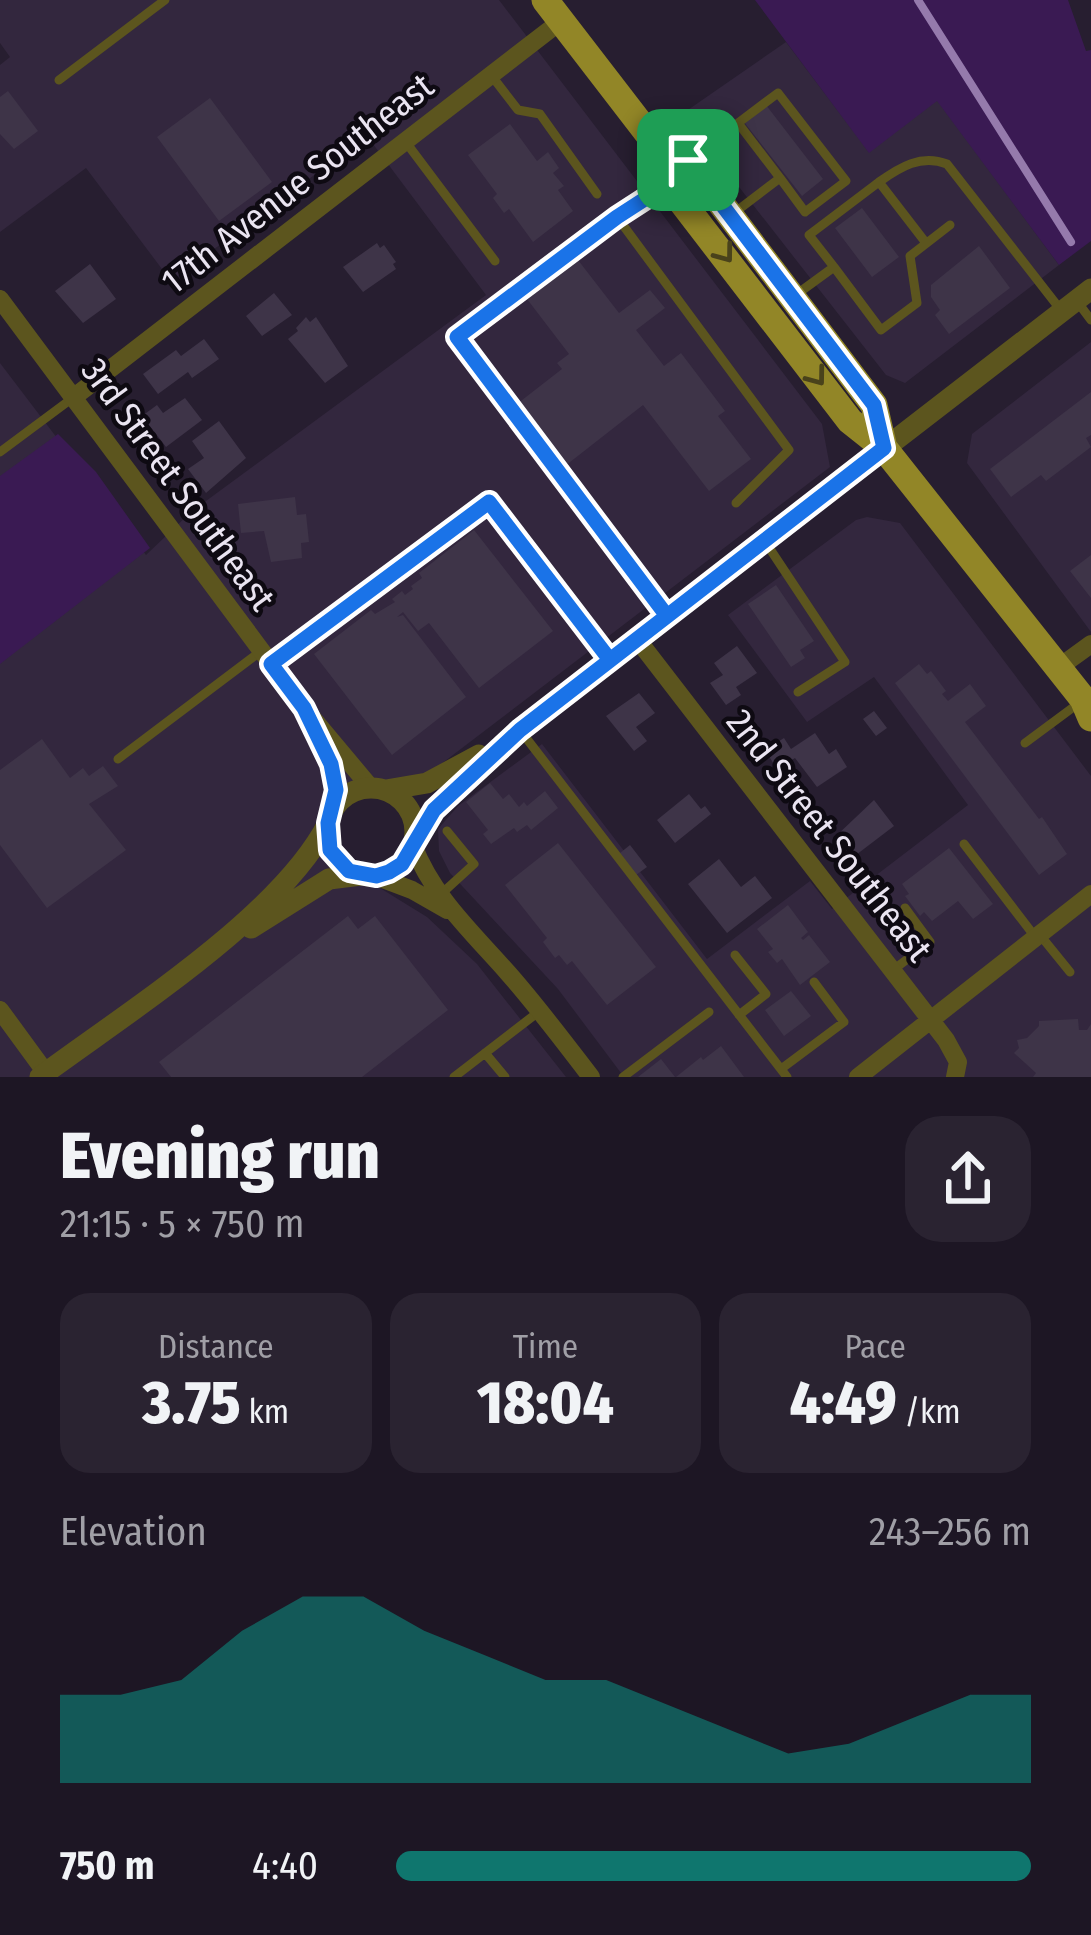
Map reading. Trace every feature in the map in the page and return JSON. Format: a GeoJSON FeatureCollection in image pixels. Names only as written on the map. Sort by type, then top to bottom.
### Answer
{"type":"FeatureCollection","features":[{"type":"Feature","properties":{"kind":"main road"},"geometry":{"type":"LineString","coordinates":[[553,11],[652,139],[668,184],[850,421],[884,448],[1089,707]]}},
{"type":"Feature","properties":{"kind":"main road"},"geometry":{"type":"LineString","coordinates":[[652,139],[688,160],[874,405],[884,448]]}},
{"type":"Feature","properties":{"kind":"street","name":"17th Avenue Southeast"},"geometry":{"type":"LineString","coordinates":[[74,397],[491,75],[553,11]]}},
{"type":"Feature","properties":{"kind":"street","name":"3rd Street Southeast"},"geometry":{"type":"LineString","coordinates":[[0,299],[304,708],[378,789]]}},
{"type":"Feature","properties":{"kind":"street"},"geometry":{"type":"LineString","coordinates":[[0,1010],[45,1076],[192,964],[310,888],[328,879],[369,876],[402,864],[434,810],[520,730],[1076,300]]}},
{"type":"Feature","properties":{"kind":"street","name":"2nd Street Southeast"},"geometry":{"type":"LineString","coordinates":[[637,639],[932,1020],[955,1053],[955,1077]]}},
{"type":"Feature","properties":{"kind":"street"},"geometry":{"type":"LineString","coordinates":[[1058,668],[1091,644]]}},
{"type":"Feature","properties":{"kind":"street","name":"3rd Street Southeast"},"geometry":{"type":"LineString","coordinates":[[304,708],[335,778],[330,816]]}},
{"type":"Feature","properties":{"kind":"street"},"geometry":{"type":"LineString","coordinates":[[192,964],[304,863],[330,816],[356,790],[408,788],[449,773],[520,730]]}},
{"type":"Feature","properties":{"kind":"street"},"geometry":{"type":"LineString","coordinates":[[378,789],[409,809],[414,842],[453,915],[541,1010],[591,1077]]}},
{"type":"Feature","properties":{"kind":"street"},"geometry":{"type":"LineString","coordinates":[[330,816],[327,837],[338,862],[412,890],[453,915]]}},
{"type":"Feature","properties":{"kind":"street"},"geometry":{"type":"LineString","coordinates":[[858,1077],[1091,894]]}},
{"type":"Feature","properties":{"kind":"lane"},"geometry":{"type":"LineString","coordinates":[[58,80],[165,0]]}},
{"type":"Feature","properties":{"kind":"lane"},"geometry":{"type":"LineString","coordinates":[[491,75],[518,110],[540,114],[597,194]]}},
{"type":"Feature","properties":{"kind":"lane"},"geometry":{"type":"LineString","coordinates":[[778,93],[846,181],[805,212],[779,178],[738,123],[778,93]]}},
{"type":"Feature","properties":{"kind":"lane"},"geometry":{"type":"LineString","coordinates":[[405,141],[495,261]]}},
{"type":"Feature","properties":{"kind":"lane"},"geometry":{"type":"LineString","coordinates":[[950,225],[910,256],[917,303],[881,330],[809,235],[906,164],[936,160],[947,164],[1091,320]]}},
{"type":"Feature","properties":{"kind":"lane"},"geometry":{"type":"LineString","coordinates":[[730,216],[779,178]]}},
{"type":"Feature","properties":{"kind":"lane"},"geometry":{"type":"LineString","coordinates":[[879,182],[926,243]]}},
{"type":"Feature","properties":{"kind":"lane"},"geometry":{"type":"LineString","coordinates":[[667,616],[457,337],[668,184]]}},
{"type":"Feature","properties":{"kind":"lane"},"geometry":{"type":"LineString","coordinates":[[617,217],[789,450],[736,503]]}},
{"type":"Feature","properties":{"kind":"lane"},"geometry":{"type":"LineString","coordinates":[[792,298],[834,267]]}},
{"type":"Feature","properties":{"kind":"lane"},"geometry":{"type":"LineString","coordinates":[[0,452],[74,397]]}},
{"type":"Feature","properties":{"kind":"lane"},"geometry":{"type":"LineString","coordinates":[[118,759],[489,502],[610,660]]}},
{"type":"Feature","properties":{"kind":"lane"},"geometry":{"type":"LineString","coordinates":[[764,541],[844,662],[798,692]]}},
{"type":"Feature","properties":{"kind":"lane"},"geometry":{"type":"LineString","coordinates":[[1025,743],[1089,707]]}},
{"type":"Feature","properties":{"kind":"lane"},"geometry":{"type":"LineString","coordinates":[[520,730],[784,1073],[844,1022],[814,982]]}},
{"type":"Feature","properties":{"kind":"lane"},"geometry":{"type":"LineString","coordinates":[[440,895],[474,863],[447,831]]}},
{"type":"Feature","properties":{"kind":"lane"},"geometry":{"type":"LineString","coordinates":[[964,844],[1070,972]]}},
{"type":"Feature","properties":{"kind":"lane"},"geometry":{"type":"LineString","coordinates":[[893,970],[930,942],[905,908]]}},
{"type":"Feature","properties":{"kind":"lane"},"geometry":{"type":"LineString","coordinates":[[735,955],[766,994],[740,1015]]}},
{"type":"Feature","properties":{"kind":"lane"},"geometry":{"type":"LineString","coordinates":[[454,1077],[541,1010]]}},
{"type":"Feature","properties":{"kind":"lane"},"geometry":{"type":"LineString","coordinates":[[623,1077],[709,1012]]}},
{"type":"Feature","properties":{"kind":"lane"},"geometry":{"type":"LineString","coordinates":[[485,1053],[505,1077]]}},
{"type":"Feature","properties":{"kind":"shaded area"},"geometry":{"type":"Polygon","coordinates":[[[0,0],[499,0],[822,424],[830,467],[428,774],[322,810],[305,845],[356,882],[380,888],[427,917],[477,964],[566,1077],[0,1077],[0,363],[146,555],[191,512],[486,295],[367,136],[171,281],[86,168],[0,232],[0,65],[10,57],[0,43],[0,0]]]}},
{"type":"Feature","properties":{"kind":"shaded area"},"geometry":{"type":"Polygon","coordinates":[[[755,0],[1068,0],[1086,51],[1091,50],[1091,241],[1059,265],[937,101],[869,153],[755,0]]]}},
{"type":"Feature","properties":{"kind":"shaded area"},"geometry":{"type":"Polygon","coordinates":[[[786,42],[869,152],[937,100],[1059,265],[905,383],[886,375],[682,114],[786,42]]]}},
{"type":"Feature","properties":{"kind":"shaded area"},"geometry":{"type":"Polygon","coordinates":[[[1091,342],[1091,632],[967,463],[972,434],[1091,342]]]}},
{"type":"Feature","properties":{"kind":"shaded area"},"geometry":{"type":"Polygon","coordinates":[[[58,434],[96,472],[150,548],[0,664],[0,476],[58,434]]]}},
{"type":"Feature","properties":{"kind":"shaded area"},"geometry":{"type":"Polygon","coordinates":[[[867,517],[900,523],[1091,776],[1091,1077],[624,1077],[558,989],[450,873],[439,851],[438,829],[458,806],[542,744],[707,959],[810,881],[832,909],[968,805],[874,677],[807,722],[728,615],[856,520],[867,517]]]}},
{"type":"Feature","properties":{"kind":"building"},"geometry":{"type":"Polygon","coordinates":[[[8,91],[38,131],[14,149],[0,134],[0,97],[8,91]]]}},
{"type":"Feature","properties":{"kind":"building"},"geometry":{"type":"Polygon","coordinates":[[[210,98],[272,182],[219,221],[157,137],[210,98]]]}},
{"type":"Feature","properties":{"kind":"building"},"geometry":{"type":"Polygon","coordinates":[[[766,105],[823,179],[802,196],[744,122],[766,105]]]}},
{"type":"Feature","properties":{"kind":"building"},"geometry":{"type":"Polygon","coordinates":[[[510,124],[537,161],[548,152],[559,168],[553,173],[564,186],[558,190],[573,211],[533,242],[509,209],[504,213],[493,198],[497,194],[468,155],[510,124]]]}},
{"type":"Feature","properties":{"kind":"building"},"geometry":{"type":"Polygon","coordinates":[[[862,208],[899,257],[872,277],[835,228],[862,208]]]}},
{"type":"Feature","properties":{"kind":"building"},"geometry":{"type":"Polygon","coordinates":[[[377,243],[380,248],[384,245],[396,269],[363,292],[343,267],[377,243]]]}},
{"type":"Feature","properties":{"kind":"building"},"geometry":{"type":"Polygon","coordinates":[[[979,246],[1010,288],[949,334],[935,315],[940,310],[931,297],[931,285],[979,246]]]}},
{"type":"Feature","properties":{"kind":"building"},"geometry":{"type":"Polygon","coordinates":[[[578,260],[619,313],[650,290],[665,308],[636,330],[664,366],[681,353],[725,411],[718,416],[751,459],[709,491],[643,405],[565,466],[517,404],[562,369],[557,363],[569,354],[527,299],[578,260]]]}},
{"type":"Feature","properties":{"kind":"building"},"geometry":{"type":"Polygon","coordinates":[[[90,264],[116,299],[83,323],[55,291],[90,264]]]}},
{"type":"Feature","properties":{"kind":"building"},"geometry":{"type":"Polygon","coordinates":[[[274,293],[292,315],[262,336],[246,316],[274,293]]]}},
{"type":"Feature","properties":{"kind":"building"},"geometry":{"type":"Polygon","coordinates":[[[306,317],[310,322],[316,317],[348,366],[325,383],[288,339],[306,317]]]}},
{"type":"Feature","properties":{"kind":"building"},"geometry":{"type":"Polygon","coordinates":[[[204,339],[219,359],[192,378],[188,372],[158,394],[143,374],[176,350],[181,356],[204,339]]]}},
{"type":"Feature","properties":{"kind":"building"},"geometry":{"type":"Polygon","coordinates":[[[1091,392],[1091,435],[1086,438],[1091,447],[1046,481],[1041,475],[1011,497],[990,469],[1091,392]]]}},
{"type":"Feature","properties":{"kind":"building"},"geometry":{"type":"Polygon","coordinates":[[[185,398],[202,420],[166,447],[142,416],[157,405],[163,413],[185,398]]]}},
{"type":"Feature","properties":{"kind":"building"},"geometry":{"type":"Polygon","coordinates":[[[219,421],[246,458],[206,493],[188,469],[204,458],[192,441],[219,421]]]}},
{"type":"Feature","properties":{"kind":"building"},"geometry":{"type":"Polygon","coordinates":[[[295,497],[297,515],[306,514],[309,542],[301,543],[302,558],[271,562],[264,531],[241,533],[238,504],[295,497]]]}},
{"type":"Feature","properties":{"kind":"building"},"geometry":{"type":"Polygon","coordinates":[[[474,530],[553,631],[479,688],[429,623],[418,631],[403,612],[397,617],[403,615],[466,697],[392,755],[314,654],[371,610],[375,614],[395,602],[392,599],[402,591],[405,595],[413,589],[422,578],[419,573],[474,530]]]}},
{"type":"Feature","properties":{"kind":"building"},"geometry":{"type":"Polygon","coordinates":[[[1091,555],[1091,598],[1070,571],[1091,555]]]}},
{"type":"Feature","properties":{"kind":"building"},"geometry":{"type":"Polygon","coordinates":[[[776,585],[814,641],[800,650],[805,658],[791,667],[748,604],[776,585]]]}},
{"type":"Feature","properties":{"kind":"building"},"geometry":{"type":"Polygon","coordinates":[[[737,646],[757,673],[736,687],[741,695],[726,705],[710,683],[723,675],[714,663],[737,646]]]}},
{"type":"Feature","properties":{"kind":"building"},"geometry":{"type":"Polygon","coordinates":[[[919,664],[927,674],[931,671],[948,701],[970,684],[986,706],[965,722],[1067,854],[1039,875],[895,683],[919,664]]]}},
{"type":"Feature","properties":{"kind":"building"},"geometry":{"type":"Polygon","coordinates":[[[639,693],[655,713],[636,727],[647,741],[634,751],[606,716],[639,693]]]}},
{"type":"Feature","properties":{"kind":"building"},"geometry":{"type":"Polygon","coordinates":[[[874,711],[887,728],[876,736],[863,719],[874,711]]]}},
{"type":"Feature","properties":{"kind":"building"},"geometry":{"type":"Polygon","coordinates":[[[815,733],[829,754],[836,749],[847,767],[817,787],[795,758],[777,769],[765,750],[784,738],[791,749],[815,733]]]}},
{"type":"Feature","properties":{"kind":"building"},"geometry":{"type":"Polygon","coordinates":[[[42,739],[70,778],[83,768],[89,776],[103,766],[118,786],[89,804],[126,850],[47,908],[0,845],[0,770],[42,739]]]}},
{"type":"Feature","properties":{"kind":"building"},"geometry":{"type":"Polygon","coordinates":[[[490,783],[503,799],[509,794],[519,807],[545,791],[558,808],[531,830],[527,825],[517,832],[514,828],[491,844],[483,834],[488,830],[466,802],[490,783]]]}},
{"type":"Feature","properties":{"kind":"building"},"geometry":{"type":"Polygon","coordinates":[[[689,794],[711,814],[675,843],[657,820],[689,794]]]}},
{"type":"Feature","properties":{"kind":"building"},"geometry":{"type":"Polygon","coordinates":[[[874,800],[894,826],[852,858],[835,837],[874,800]]]}},
{"type":"Feature","properties":{"kind":"building"},"geometry":{"type":"Polygon","coordinates":[[[558,843],[656,967],[607,1005],[572,961],[567,965],[559,955],[555,958],[543,942],[547,938],[505,885],[558,843]]]}},
{"type":"Feature","properties":{"kind":"building"},"geometry":{"type":"Polygon","coordinates":[[[630,845],[647,867],[636,875],[620,853],[630,845]]]}},
{"type":"Feature","properties":{"kind":"building"},"geometry":{"type":"Polygon","coordinates":[[[949,848],[993,904],[973,919],[958,901],[932,921],[924,912],[920,916],[902,884],[949,848]]]}},
{"type":"Feature","properties":{"kind":"building"},"geometry":{"type":"Polygon","coordinates":[[[719,859],[741,887],[755,876],[772,898],[727,933],[688,884],[719,859]]]}},
{"type":"Feature","properties":{"kind":"building"},"geometry":{"type":"Polygon","coordinates":[[[788,905],[808,932],[801,938],[809,935],[830,962],[800,985],[782,959],[777,963],[768,952],[773,949],[757,929],[788,905]]]}},
{"type":"Feature","properties":{"kind":"building"},"geometry":{"type":"Polygon","coordinates":[[[348,916],[358,929],[375,916],[448,1010],[362,1077],[171,1077],[159,1062],[348,916]]]}},
{"type":"Feature","properties":{"kind":"building"},"geometry":{"type":"Polygon","coordinates":[[[791,991],[811,1016],[784,1036],[765,1010],[791,991]]]}},
{"type":"Feature","properties":{"kind":"building"},"geometry":{"type":"Polygon","coordinates":[[[1078,1019],[1079,1030],[1091,1024],[1091,1077],[1033,1077],[1036,1073],[1014,1053],[1019,1048],[1017,1040],[1027,1038],[1039,1021],[1078,1019]]]}},
{"type":"Feature","properties":{"kind":"building"},"geometry":{"type":"Polygon","coordinates":[[[721,1046],[744,1077],[676,1077],[701,1057],[721,1046]]]}},
{"type":"Feature","properties":{"kind":"building"},"geometry":{"type":"Polygon","coordinates":[[[661,1059],[675,1077],[638,1077],[661,1059]]]}},
{"type":"Feature","properties":{"kind":"waterway"},"geometry":{"type":"LineString","coordinates":[[918,0],[1071,242]]}},
{"type":"Feature","properties":{"kind":"route"},"geometry":{"type":"LineString","coordinates":[[652,139],[688,160],[874,405],[884,448],[520,730],[434,810],[402,864],[376,876],[349,871],[330,850],[327,837],[336,790],[331,764],[304,708],[271,664],[489,502],[610,660],[667,616],[457,337],[668,184],[652,139]]}}]}
